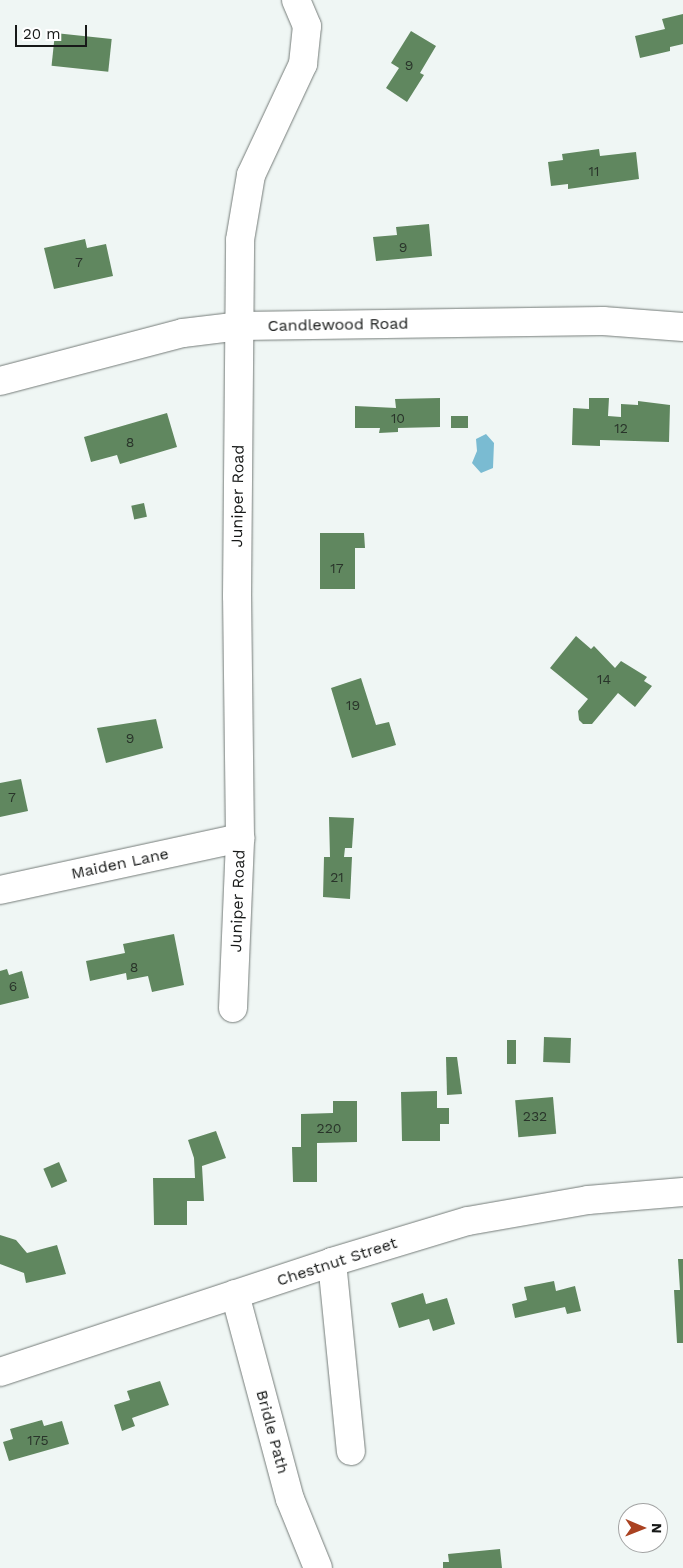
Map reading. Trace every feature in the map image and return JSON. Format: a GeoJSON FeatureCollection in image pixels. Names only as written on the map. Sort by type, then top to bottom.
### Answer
{"type":"FeatureCollection","features":[{"type":"Feature","properties":{"kind":"street","name":"Juniper Road"},"geometry":{"type":"LineString","coordinates":[[233,1008],[240,838],[237,596],[240,240],[251,175],[303,64],[307,26],[296,0]]}},
{"type":"Feature","properties":{"kind":"street","name":"Candlewood Road"},"geometry":{"type":"LineString","coordinates":[[0,381],[183,333],[240,326],[603,321],[683,326]]}},
{"type":"Feature","properties":{"kind":"street","name":"Maiden Lane"},"geometry":{"type":"LineString","coordinates":[[0,890],[240,838]]}},
{"type":"Feature","properties":{"kind":"street","name":"Chestnut Street"},"geometry":{"type":"LineString","coordinates":[[0,1372],[332,1262],[498,1215],[596,1199],[683,1192]]}},
{"type":"Feature","properties":{"kind":"street"},"geometry":{"type":"LineString","coordinates":[[332,1262],[351,1451]]}},
{"type":"Feature","properties":{"kind":"street","name":"Bridle Path"},"geometry":{"type":"LineString","coordinates":[[235,1294],[290,1498],[318,1568]]}},
{"type":"Feature","properties":{"kind":"water"},"geometry":{"type":"Polygon","coordinates":[[[486,434],[494,443],[493,468],[481,473],[472,463],[477,451],[476,439],[486,434]]]}},
{"type":"Feature","properties":{"kind":"building"},"geometry":{"type":"Polygon","coordinates":[[[683,14],[683,44],[670,47],[670,51],[640,58],[635,36],[665,29],[662,19],[683,14]]]}},
{"type":"Feature","properties":{"kind":"building"},"geometry":{"type":"Polygon","coordinates":[[[411,31],[436,46],[420,73],[424,75],[407,102],[386,88],[399,68],[391,63],[411,31]]]}},
{"type":"Feature","properties":{"kind":"building"},"geometry":{"type":"Polygon","coordinates":[[[55,33],[112,39],[108,72],[52,66],[55,33]]]}},
{"type":"Feature","properties":{"kind":"building"},"geometry":{"type":"Polygon","coordinates":[[[599,149],[600,156],[636,152],[639,179],[568,189],[568,184],[551,186],[548,162],[563,160],[562,154],[599,149]]]}},
{"type":"Feature","properties":{"kind":"building"},"geometry":{"type":"Polygon","coordinates":[[[429,224],[432,256],[376,261],[373,237],[397,235],[396,227],[429,224]]]}},
{"type":"Feature","properties":{"kind":"building"},"geometry":{"type":"Polygon","coordinates":[[[85,239],[87,248],[106,244],[113,276],[54,289],[44,248],[85,239]]]}},
{"type":"Feature","properties":{"kind":"building"},"geometry":{"type":"Polygon","coordinates":[[[440,398],[440,427],[398,428],[398,432],[379,433],[380,428],[355,428],[355,406],[396,408],[395,399],[440,398]]]}},
{"type":"Feature","properties":{"kind":"building"},"geometry":{"type":"Polygon","coordinates":[[[589,398],[609,398],[608,416],[621,417],[621,404],[638,405],[638,401],[670,405],[669,442],[600,440],[600,446],[572,445],[573,408],[589,409],[589,398]]]}},
{"type":"Feature","properties":{"kind":"building"},"geometry":{"type":"Polygon","coordinates":[[[167,413],[177,447],[120,464],[117,455],[91,462],[84,437],[167,413]]]}},
{"type":"Feature","properties":{"kind":"building"},"geometry":{"type":"Polygon","coordinates":[[[451,416],[468,416],[468,428],[451,428],[451,416]]]}},
{"type":"Feature","properties":{"kind":"building"},"geometry":{"type":"Polygon","coordinates":[[[144,503],[147,517],[134,519],[131,506],[144,503]]]}},
{"type":"Feature","properties":{"kind":"building"},"geometry":{"type":"Polygon","coordinates":[[[320,533],[364,533],[365,548],[355,548],[355,589],[320,589],[320,533]]]}},
{"type":"Feature","properties":{"kind":"building"},"geometry":{"type":"Polygon","coordinates":[[[576,636],[591,649],[594,646],[615,668],[621,661],[647,677],[644,681],[652,686],[635,707],[618,693],[592,724],[583,724],[579,720],[578,711],[588,699],[550,668],[576,636]]]}},
{"type":"Feature","properties":{"kind":"building"},"geometry":{"type":"Polygon","coordinates":[[[361,678],[376,725],[389,722],[396,745],[352,758],[331,688],[361,678]]]}},
{"type":"Feature","properties":{"kind":"building"},"geometry":{"type":"Polygon","coordinates":[[[156,719],[163,748],[106,763],[97,728],[156,719]]]}},
{"type":"Feature","properties":{"kind":"building"},"geometry":{"type":"Polygon","coordinates":[[[21,779],[28,811],[0,817],[0,783],[21,779]]]}},
{"type":"Feature","properties":{"kind":"building"},"geometry":{"type":"Polygon","coordinates":[[[329,817],[354,818],[352,848],[345,848],[344,857],[352,857],[350,899],[323,897],[324,857],[330,857],[329,817]]]}},
{"type":"Feature","properties":{"kind":"building"},"geometry":{"type":"Polygon","coordinates":[[[174,934],[184,985],[152,992],[148,976],[127,980],[126,973],[90,981],[86,961],[125,953],[123,944],[174,934]]]}},
{"type":"Feature","properties":{"kind":"building"},"geometry":{"type":"Polygon","coordinates":[[[7,969],[9,975],[22,971],[29,998],[0,1005],[0,971],[7,969]]]}},
{"type":"Feature","properties":{"kind":"building"},"geometry":{"type":"Polygon","coordinates":[[[544,1037],[571,1038],[570,1063],[543,1062],[544,1037]]]}},
{"type":"Feature","properties":{"kind":"building"},"geometry":{"type":"Polygon","coordinates":[[[507,1040],[516,1040],[516,1064],[507,1064],[507,1040]]]}},
{"type":"Feature","properties":{"kind":"building"},"geometry":{"type":"Polygon","coordinates":[[[446,1057],[457,1057],[462,1094],[447,1095],[446,1057]]]}},
{"type":"Feature","properties":{"kind":"building"},"geometry":{"type":"Polygon","coordinates":[[[437,1091],[437,1108],[449,1108],[449,1124],[440,1124],[440,1141],[402,1141],[401,1092],[437,1091]]]}},
{"type":"Feature","properties":{"kind":"building"},"geometry":{"type":"Polygon","coordinates":[[[553,1097],[556,1134],[518,1137],[515,1100],[553,1097]]]}},
{"type":"Feature","properties":{"kind":"building"},"geometry":{"type":"Polygon","coordinates":[[[333,1101],[357,1101],[357,1142],[317,1143],[317,1182],[293,1182],[292,1147],[301,1147],[301,1114],[333,1113],[333,1101]]]}},
{"type":"Feature","properties":{"kind":"building"},"geometry":{"type":"Polygon","coordinates":[[[216,1131],[226,1158],[202,1166],[204,1201],[187,1201],[187,1225],[154,1225],[153,1178],[195,1178],[194,1158],[188,1140],[216,1131]]]}},
{"type":"Feature","properties":{"kind":"building"},"geometry":{"type":"Polygon","coordinates":[[[59,1162],[67,1181],[52,1188],[43,1169],[59,1162]]]}},
{"type":"Feature","properties":{"kind":"building"},"geometry":{"type":"Polygon","coordinates":[[[0,1235],[16,1240],[27,1253],[57,1245],[66,1274],[26,1283],[24,1273],[0,1264],[0,1235]]]}},
{"type":"Feature","properties":{"kind":"building"},"geometry":{"type":"Polygon","coordinates":[[[678,1259],[683,1259],[683,1343],[677,1343],[674,1290],[680,1290],[678,1259]]]}},
{"type":"Feature","properties":{"kind":"building"},"geometry":{"type":"Polygon","coordinates":[[[554,1281],[556,1291],[575,1286],[581,1311],[567,1314],[565,1307],[515,1318],[512,1304],[527,1300],[524,1287],[554,1281]]]}},
{"type":"Feature","properties":{"kind":"building"},"geometry":{"type":"Polygon","coordinates":[[[423,1293],[426,1304],[447,1298],[455,1324],[433,1331],[429,1319],[399,1328],[391,1303],[423,1293]]]}},
{"type":"Feature","properties":{"kind":"building"},"geometry":{"type":"Polygon","coordinates":[[[160,1381],[169,1405],[132,1418],[135,1426],[122,1431],[114,1405],[130,1400],[127,1391],[160,1381]]]}},
{"type":"Feature","properties":{"kind":"building"},"geometry":{"type":"Polygon","coordinates":[[[42,1420],[44,1426],[62,1421],[69,1444],[9,1461],[3,1442],[13,1439],[10,1429],[42,1420]]]}},
{"type":"Feature","properties":{"kind":"building"},"geometry":{"type":"Polygon","coordinates":[[[500,1549],[502,1568],[443,1568],[443,1562],[449,1562],[448,1554],[500,1549]]]}}]}
